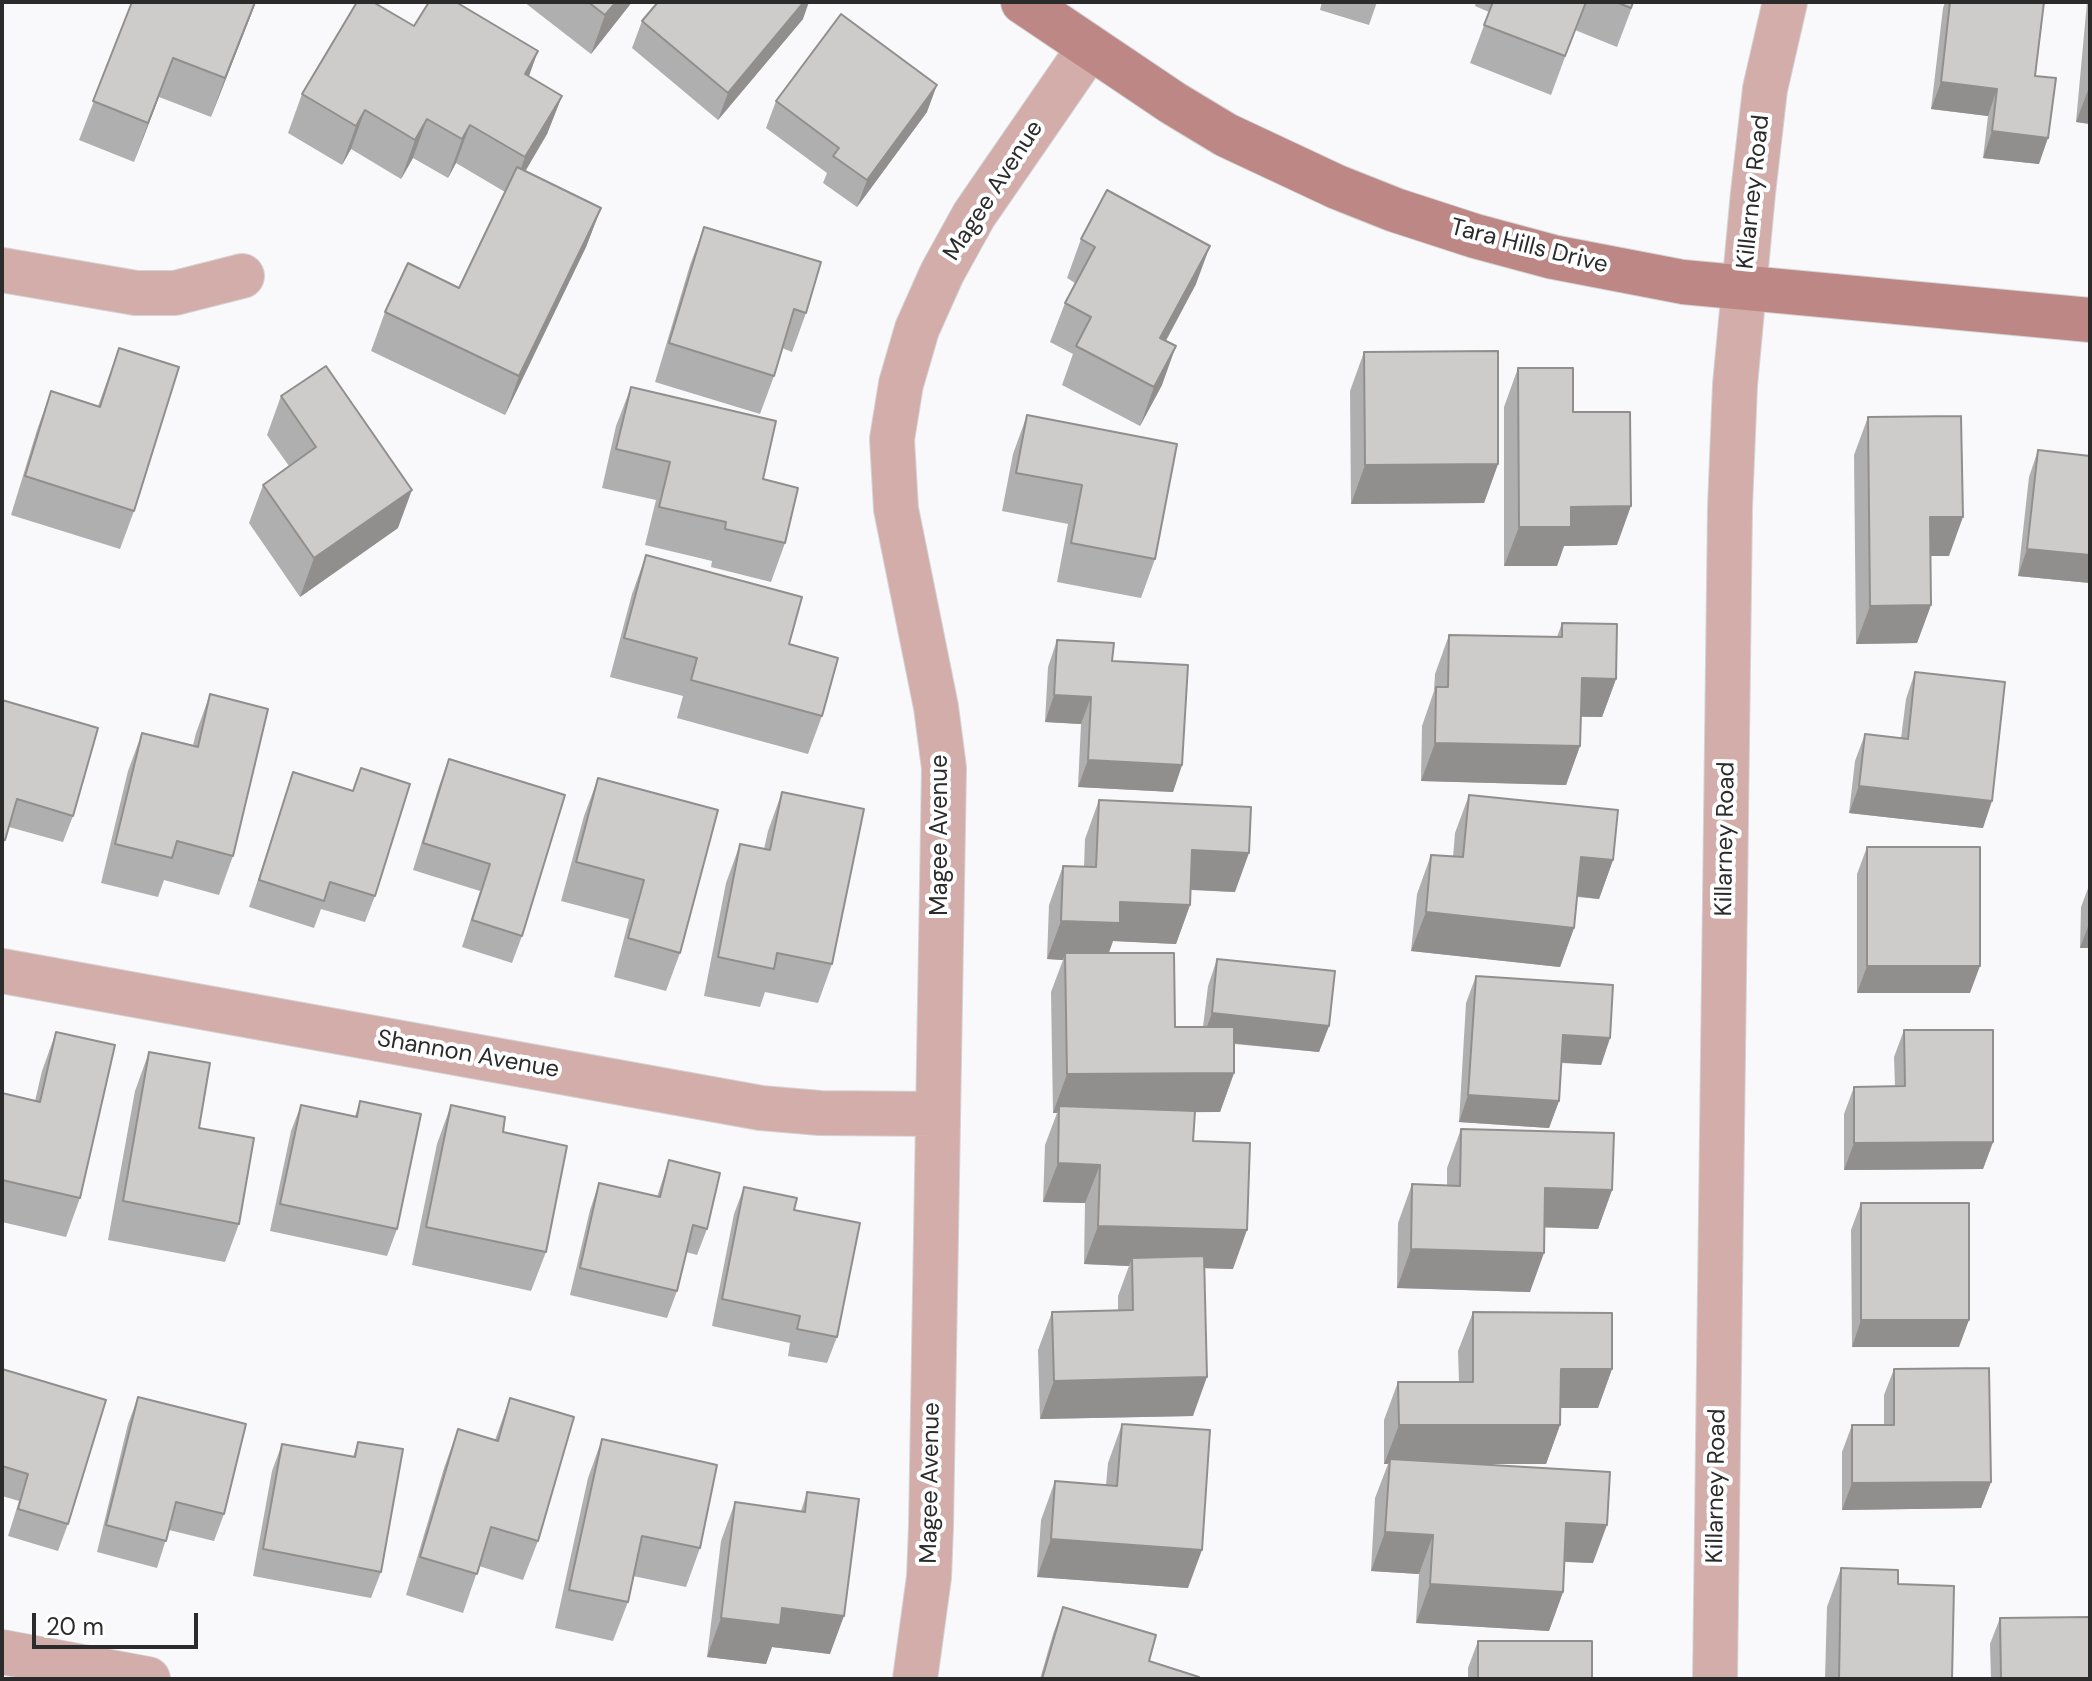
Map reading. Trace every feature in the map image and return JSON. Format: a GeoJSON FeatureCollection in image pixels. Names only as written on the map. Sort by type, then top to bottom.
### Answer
{"type":"FeatureCollection","features":[{"type":"Feature","properties":{"kind":"street","name":"Tara Hills Drive"},"geometry":{"type":"LineString","coordinates":[[1023,2],[1226,135],[1337,187],[1395,210],[1553,257],[1683,282],[2090,320]]}},
{"type":"Feature","properties":{"kind":"street","name":"Killarney Road"},"geometry":{"type":"LineString","coordinates":[[1715,1679],[1730,507],[1735,385],[1765,89],[1785,2]]}},
{"type":"Feature","properties":{"kind":"street","name":"Magee Avenue"},"geometry":{"type":"LineString","coordinates":[[915,1679],[924,1625],[930,1539],[944,768],[936,707],[896,509],[892,439],[901,384],[917,329],[942,273],[974,215],[1089,48]]}},
{"type":"Feature","properties":{"kind":"street"},"geometry":{"type":"LineString","coordinates":[[2,270],[136,293],[175,293],[242,276]]}},
{"type":"Feature","properties":{"kind":"street","name":"Shannon Avenue"},"geometry":{"type":"LineString","coordinates":[[2,971],[761,1108],[820,1113],[936,1114]]}},
{"type":"Feature","properties":{"kind":"street"},"geometry":{"type":"LineString","coordinates":[[2,1652],[148,1679]]}},
{"type":"Feature","properties":{"kind":"building"},"geometry":{"type":"Polygon","coordinates":[[[132,2],[255,2],[225,78],[173,58],[148,123],[93,101],[132,2]]]}},
{"type":"Feature","properties":{"kind":"building"},"geometry":{"type":"Polygon","coordinates":[[[357,2],[373,2],[414,26],[429,2],[456,2],[538,51],[525,74],[562,96],[525,157],[470,125],[462,139],[427,119],[415,140],[365,110],[356,126],[302,94],[357,2]]]}},
{"type":"Feature","properties":{"kind":"building"},"geometry":{"type":"Polygon","coordinates":[[[588,2],[616,2],[605,15],[588,2]]]}},
{"type":"Feature","properties":{"kind":"building"},"geometry":{"type":"Polygon","coordinates":[[[658,2],[804,2],[728,93],[642,21],[658,2]]]}},
{"type":"Feature","properties":{"kind":"building"},"geometry":{"type":"Polygon","coordinates":[[[1493,2],[1586,2],[1565,56],[1484,25],[1493,2]]]}},
{"type":"Feature","properties":{"kind":"building"},"geometry":{"type":"Polygon","coordinates":[[[1616,2],[1633,2],[1631,8],[1616,2]]]}},
{"type":"Feature","properties":{"kind":"building"},"geometry":{"type":"Polygon","coordinates":[[[1950,2],[2044,2],[2035,76],[2056,78],[2048,138],[1992,131],[1997,89],[1941,82],[1950,2]]]}},
{"type":"Feature","properties":{"kind":"building"},"geometry":{"type":"Polygon","coordinates":[[[841,14],[937,85],[867,180],[833,156],[839,148],[776,101],[841,14]]]}},
{"type":"Feature","properties":{"kind":"building"},"geometry":{"type":"Polygon","coordinates":[[[517,167],[601,208],[519,376],[385,312],[408,263],[459,288],[517,167]]]}},
{"type":"Feature","properties":{"kind":"building"},"geometry":{"type":"Polygon","coordinates":[[[1107,190],[1210,246],[1160,338],[1176,346],[1154,387],[1076,346],[1091,317],[1065,303],[1095,247],[1081,239],[1107,190]]]}},
{"type":"Feature","properties":{"kind":"building"},"geometry":{"type":"Polygon","coordinates":[[[704,227],[821,262],[806,313],[794,309],[774,376],[669,343],[704,227]]]}},
{"type":"Feature","properties":{"kind":"building"},"geometry":{"type":"Polygon","coordinates":[[[119,348],[179,367],[134,511],[25,476],[51,391],[100,407],[119,348]]]}},
{"type":"Feature","properties":{"kind":"building"},"geometry":{"type":"Polygon","coordinates":[[[1498,351],[1498,464],[1365,465],[1364,352],[1498,351]]]}},
{"type":"Feature","properties":{"kind":"building"},"geometry":{"type":"Polygon","coordinates":[[[326,366],[412,490],[314,558],[263,485],[316,447],[281,396],[326,366]]]}},
{"type":"Feature","properties":{"kind":"building"},"geometry":{"type":"Polygon","coordinates":[[[1518,368],[1573,368],[1573,412],[1630,412],[1631,506],[1571,507],[1571,527],[1519,527],[1518,368]]]}},
{"type":"Feature","properties":{"kind":"building"},"geometry":{"type":"Polygon","coordinates":[[[631,387],[776,421],[763,479],[798,488],[785,543],[725,529],[726,522],[659,507],[670,462],[616,449],[631,387]]]}},
{"type":"Feature","properties":{"kind":"building"},"geometry":{"type":"Polygon","coordinates":[[[1027,415],[1177,444],[1155,559],[1071,543],[1082,485],[1016,473],[1027,415]]]}},
{"type":"Feature","properties":{"kind":"building"},"geometry":{"type":"Polygon","coordinates":[[[1961,416],[1963,517],[1930,517],[1931,605],[1870,606],[1868,417],[1961,416]]]}},
{"type":"Feature","properties":{"kind":"building"},"geometry":{"type":"Polygon","coordinates":[[[2038,450],[2090,456],[2090,555],[2027,549],[2038,450]]]}},
{"type":"Feature","properties":{"kind":"building"},"geometry":{"type":"Polygon","coordinates":[[[646,555],[802,597],[789,644],[838,658],[822,716],[691,680],[697,658],[624,638],[646,555]]]}},
{"type":"Feature","properties":{"kind":"building"},"geometry":{"type":"Polygon","coordinates":[[[1562,623],[1617,624],[1616,679],[1582,678],[1580,746],[1435,743],[1436,687],[1448,687],[1449,635],[1562,637],[1562,623]]]}},
{"type":"Feature","properties":{"kind":"building"},"geometry":{"type":"Polygon","coordinates":[[[1057,640],[1114,643],[1112,661],[1188,665],[1182,765],[1088,760],[1091,697],[1054,695],[1057,640]]]}},
{"type":"Feature","properties":{"kind":"building"},"geometry":{"type":"Polygon","coordinates":[[[1915,672],[2005,682],[1992,801],[1859,786],[1865,734],[1908,739],[1915,672]]]}},
{"type":"Feature","properties":{"kind":"building"},"geometry":{"type":"Polygon","coordinates":[[[210,694],[268,709],[233,856],[177,841],[172,858],[115,844],[142,733],[198,747],[210,694]]]}},
{"type":"Feature","properties":{"kind":"building"},"geometry":{"type":"Polygon","coordinates":[[[2,700],[98,728],[73,816],[17,799],[5,840],[2,839],[2,700]]]}},
{"type":"Feature","properties":{"kind":"building"},"geometry":{"type":"Polygon","coordinates":[[[449,759],[565,795],[522,936],[472,920],[490,864],[423,843],[449,759]]]}},
{"type":"Feature","properties":{"kind":"building"},"geometry":{"type":"Polygon","coordinates":[[[361,768],[410,784],[375,896],[330,882],[324,901],[259,880],[293,772],[353,791],[361,768]]]}},
{"type":"Feature","properties":{"kind":"building"},"geometry":{"type":"Polygon","coordinates":[[[598,778],[718,810],[680,953],[628,938],[644,880],[576,862],[598,778]]]}},
{"type":"Feature","properties":{"kind":"building"},"geometry":{"type":"Polygon","coordinates":[[[782,792],[864,809],[832,964],[777,953],[774,969],[718,957],[740,844],[770,850],[782,792]]]}},
{"type":"Feature","properties":{"kind":"building"},"geometry":{"type":"Polygon","coordinates":[[[1469,795],[1618,810],[1613,860],[1581,857],[1574,928],[1426,912],[1431,855],[1463,857],[1469,795]]]}},
{"type":"Feature","properties":{"kind":"building"},"geometry":{"type":"Polygon","coordinates":[[[1099,800],[1251,807],[1249,853],[1192,850],[1190,905],[1120,902],[1120,923],[1061,921],[1063,866],[1096,867],[1099,800]]]}},
{"type":"Feature","properties":{"kind":"building"},"geometry":{"type":"Polygon","coordinates":[[[1867,847],[1980,847],[1980,966],[1867,966],[1867,847]]]}},
{"type":"Feature","properties":{"kind":"building"},"geometry":{"type":"Polygon","coordinates":[[[1065,953],[1174,953],[1175,1027],[1234,1027],[1234,1073],[1067,1074],[1065,953]]]}},
{"type":"Feature","properties":{"kind":"building"},"geometry":{"type":"Polygon","coordinates":[[[1217,959],[1335,971],[1329,1026],[1212,1013],[1217,959]]]}},
{"type":"Feature","properties":{"kind":"building"},"geometry":{"type":"Polygon","coordinates":[[[1476,976],[1613,985],[1610,1038],[1563,1035],[1559,1101],[1468,1095],[1476,976]]]}},
{"type":"Feature","properties":{"kind":"building"},"geometry":{"type":"Polygon","coordinates":[[[1904,1030],[1993,1030],[1993,1142],[1854,1143],[1854,1087],[1905,1086],[1904,1030]]]}},
{"type":"Feature","properties":{"kind":"building"},"geometry":{"type":"Polygon","coordinates":[[[56,1032],[115,1045],[80,1198],[2,1180],[2,1093],[40,1102],[56,1032]]]}},
{"type":"Feature","properties":{"kind":"building"},"geometry":{"type":"Polygon","coordinates":[[[149,1052],[210,1063],[199,1128],[254,1138],[239,1224],[123,1201],[149,1052]]]}},
{"type":"Feature","properties":{"kind":"building"},"geometry":{"type":"Polygon","coordinates":[[[360,1101],[421,1114],[397,1229],[280,1204],[301,1105],[357,1117],[360,1101]]]}},
{"type":"Feature","properties":{"kind":"building"},"geometry":{"type":"Polygon","coordinates":[[[451,1105],[505,1117],[503,1132],[567,1146],[546,1252],[426,1227],[451,1105]]]}},
{"type":"Feature","properties":{"kind":"building"},"geometry":{"type":"Polygon","coordinates":[[[1059,1106],[1195,1111],[1193,1141],[1250,1143],[1247,1230],[1098,1226],[1100,1165],[1058,1163],[1059,1106]]]}},
{"type":"Feature","properties":{"kind":"building"},"geometry":{"type":"Polygon","coordinates":[[[1461,1129],[1614,1133],[1612,1190],[1545,1188],[1544,1253],[1411,1249],[1412,1184],[1460,1186],[1461,1129]]]}},
{"type":"Feature","properties":{"kind":"building"},"geometry":{"type":"Polygon","coordinates":[[[669,1160],[720,1173],[707,1229],[693,1225],[677,1291],[580,1268],[599,1183],[660,1197],[669,1160]]]}},
{"type":"Feature","properties":{"kind":"building"},"geometry":{"type":"Polygon","coordinates":[[[744,1187],[797,1198],[794,1210],[860,1223],[837,1337],[797,1329],[800,1316],[722,1299],[744,1187]]]}},
{"type":"Feature","properties":{"kind":"building"},"geometry":{"type":"Polygon","coordinates":[[[1861,1203],[1969,1203],[1969,1320],[1861,1320],[1861,1203]]]}},
{"type":"Feature","properties":{"kind":"building"},"geometry":{"type":"Polygon","coordinates":[[[1204,1256],[1207,1377],[1054,1381],[1052,1312],[1133,1310],[1132,1258],[1204,1256]]]}},
{"type":"Feature","properties":{"kind":"building"},"geometry":{"type":"Polygon","coordinates":[[[1473,1312],[1612,1313],[1612,1369],[1561,1369],[1560,1425],[1399,1425],[1398,1382],[1473,1382],[1473,1312]]]}},
{"type":"Feature","properties":{"kind":"building"},"geometry":{"type":"Polygon","coordinates":[[[1989,1368],[1991,1482],[1852,1483],[1852,1425],[1894,1425],[1894,1369],[1989,1368]]]}},
{"type":"Feature","properties":{"kind":"building"},"geometry":{"type":"Polygon","coordinates":[[[2,1369],[106,1400],[68,1524],[18,1509],[28,1474],[2,1466],[2,1369]]]}},
{"type":"Feature","properties":{"kind":"building"},"geometry":{"type":"Polygon","coordinates":[[[138,1397],[246,1424],[224,1514],[176,1502],[166,1541],[106,1525],[138,1397]]]}},
{"type":"Feature","properties":{"kind":"building"},"geometry":{"type":"Polygon","coordinates":[[[510,1398],[574,1417],[538,1541],[491,1527],[477,1574],[420,1557],[458,1429],[498,1441],[510,1398]]]}},
{"type":"Feature","properties":{"kind":"building"},"geometry":{"type":"Polygon","coordinates":[[[1122,1424],[1210,1430],[1202,1550],[1051,1539],[1055,1481],[1117,1486],[1122,1424]]]}},
{"type":"Feature","properties":{"kind":"building"},"geometry":{"type":"Polygon","coordinates":[[[602,1439],[717,1465],[700,1548],[642,1536],[628,1602],[569,1590],[602,1439]]]}},
{"type":"Feature","properties":{"kind":"building"},"geometry":{"type":"Polygon","coordinates":[[[358,1442],[403,1449],[381,1572],[263,1549],[282,1444],[355,1457],[358,1442]]]}},
{"type":"Feature","properties":{"kind":"building"},"geometry":{"type":"Polygon","coordinates":[[[1390,1459],[1610,1472],[1607,1525],[1566,1523],[1563,1592],[1430,1584],[1433,1535],[1385,1532],[1390,1459]]]}},
{"type":"Feature","properties":{"kind":"building"},"geometry":{"type":"Polygon","coordinates":[[[807,1492],[859,1499],[844,1616],[782,1608],[780,1625],[721,1618],[735,1502],[805,1512],[807,1492]]]}},
{"type":"Feature","properties":{"kind":"building"},"geometry":{"type":"Polygon","coordinates":[[[1841,1568],[1898,1570],[1898,1584],[1954,1586],[1952,1679],[1839,1679],[1841,1568]]]}},
{"type":"Feature","properties":{"kind":"building"},"geometry":{"type":"Polygon","coordinates":[[[1063,1607],[1156,1635],[1149,1661],[1199,1679],[1042,1679],[1063,1607]]]}},
{"type":"Feature","properties":{"kind":"building"},"geometry":{"type":"Polygon","coordinates":[[[2090,1617],[2090,1679],[2001,1679],[2000,1618],[2090,1617]]]}},
{"type":"Feature","properties":{"kind":"building"},"geometry":{"type":"Polygon","coordinates":[[[1478,1641],[1592,1641],[1592,1679],[1478,1679],[1478,1641]]]}}]}
